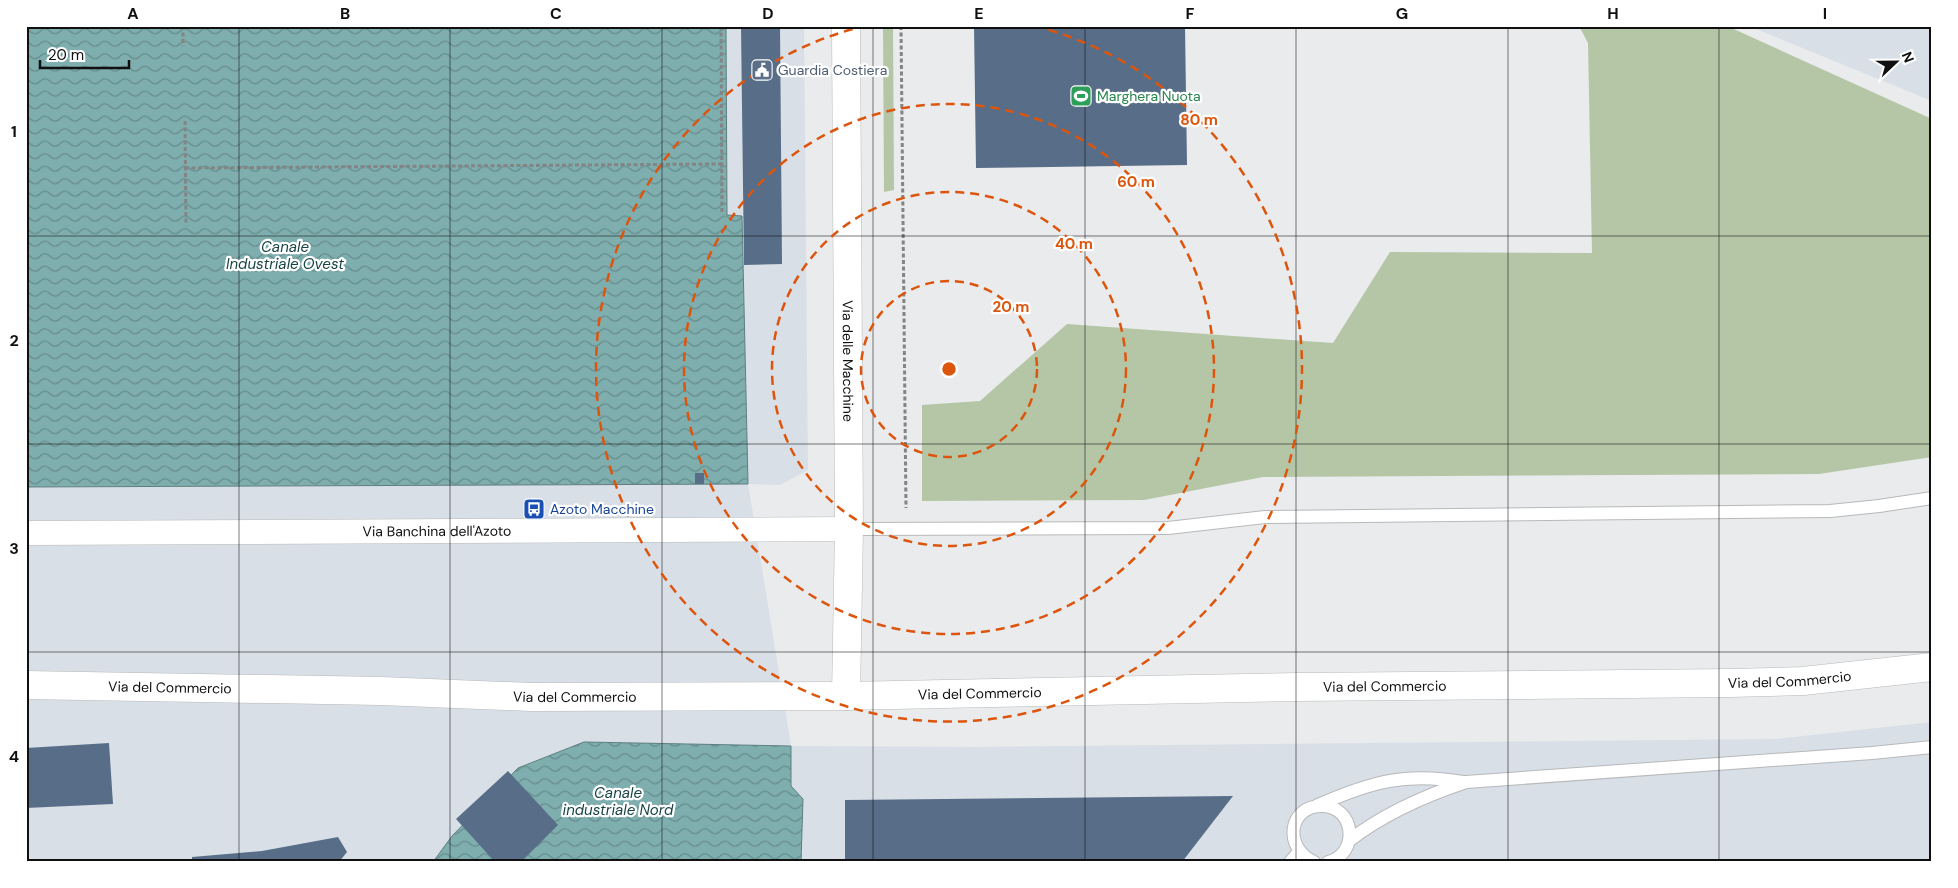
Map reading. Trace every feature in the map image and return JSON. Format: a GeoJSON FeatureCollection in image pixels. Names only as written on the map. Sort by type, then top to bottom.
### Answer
{"type":"FeatureCollection","features":[{"type":"Feature","properties":{"kind":"street","name":"Via delle Macchine"},"geometry":{"type":"LineString","coordinates":[[846,26],[849,529],[846,696]]}},
{"type":"Feature","properties":{"kind":"street","name":"Via Banchina dell'Azoto"},"geometry":{"type":"LineString","coordinates":[[26,533],[849,529]]}},
{"type":"Feature","properties":{"kind":"street","name":"Via del Commercio"},"geometry":{"type":"LineString","coordinates":[[26,685],[381,691],[531,697],[846,696],[1297,687],[1731,683],[1803,681],[1932,667]]}},
{"type":"Feature","properties":{"kind":"lane"},"geometry":{"type":"LineString","coordinates":[[849,529],[1168,528],[1265,517],[1830,511],[1932,498]]}},
{"type":"Feature","properties":{"kind":"lane"},"geometry":{"type":"LineString","coordinates":[[1314,862],[1299,852],[1293,835],[1294,826],[1306,810],[1362,786],[1401,779],[1440,778],[1466,782],[1863,754],[1932,747]]}},
{"type":"Feature","properties":{"kind":"lane"},"geometry":{"type":"LineString","coordinates":[[1328,862],[1340,856],[1350,840],[1372,823],[1432,794],[1466,782]]}},
{"type":"Feature","properties":{"kind":"lane"},"geometry":{"type":"LineString","coordinates":[[1315,806],[1334,808],[1342,814],[1347,821],[1350,840]]}},
{"type":"Feature","properties":{"kind":"lane"},"geometry":{"type":"LineString","coordinates":[[1290,862],[1299,852]]}},
{"type":"Feature","properties":{"kind":"path"},"geometry":{"type":"LineString","coordinates":[[183,26],[183,46]]}},
{"type":"Feature","properties":{"kind":"path"},"geometry":{"type":"LineString","coordinates":[[721,26],[722,213]]}},
{"type":"Feature","properties":{"kind":"path"},"geometry":{"type":"LineString","coordinates":[[901,26],[906,529]]}},
{"type":"Feature","properties":{"kind":"path"},"geometry":{"type":"LineString","coordinates":[[185,121],[186,225]]}},
{"type":"Feature","properties":{"kind":"path"},"geometry":{"type":"LineString","coordinates":[[185,168],[722,164]]}},
{"type":"Feature","properties":{"kind":"shaded area"},"geometry":{"type":"Polygon","coordinates":[[[726,26],[804,26],[808,470],[780,485],[748,484],[741,216],[727,216],[726,26]]]}},
{"type":"Feature","properties":{"kind":"shaded area"},"geometry":{"type":"Polygon","coordinates":[[[1749,26],[1932,26],[1932,101],[1749,26]]]}},
{"type":"Feature","properties":{"kind":"shaded area"},"geometry":{"type":"Polygon","coordinates":[[[748,484],[791,746],[974,747],[1775,739],[1932,722],[1932,862],[801,862],[803,799],[452,836],[433,862],[26,862],[26,487],[748,484]]]}},
{"type":"Feature","properties":{"kind":"green space"},"geometry":{"type":"Polygon","coordinates":[[[883,26],[893,26],[894,190],[884,192],[883,26]]]}},
{"type":"Feature","properties":{"kind":"green space"},"geometry":{"type":"Polygon","coordinates":[[[1579,26],[1727,26],[1932,119],[1932,457],[1819,474],[1263,477],[1144,500],[922,501],[922,405],[980,401],[1067,324],[1333,343],[1390,252],[1592,253],[1588,43],[1579,26]]]}},
{"type":"Feature","properties":{"kind":"water","name":"Canale Industriale Ovest"},"geometry":{"type":"Polygon","coordinates":[[[26,26],[726,26],[727,215],[742,216],[748,484],[26,487],[26,26]]]}},
{"type":"Feature","properties":{"kind":"water","name":"Canale industriale Nord"},"geometry":{"type":"Polygon","coordinates":[[[584,742],[791,746],[791,786],[803,799],[801,862],[433,862],[452,836],[518,768],[584,742]]]}},
{"type":"Feature","properties":{"kind":"building"},"geometry":{"type":"Polygon","coordinates":[[[741,26],[780,26],[782,264],[744,265],[741,26]]]}},
{"type":"Feature","properties":{"kind":"building","name":"Marghera Nuota"},"geometry":{"type":"Polygon","coordinates":[[[974,26],[1185,26],[1187,165],[976,168],[974,26]]]}},
{"type":"Feature","properties":{"kind":"building"},"geometry":{"type":"Polygon","coordinates":[[[695,473],[704,473],[704,484],[695,484],[695,473]]]}},
{"type":"Feature","properties":{"kind":"building"},"geometry":{"type":"Polygon","coordinates":[[[109,743],[113,804],[26,808],[26,748],[109,743]]]}},
{"type":"Feature","properties":{"kind":"building"},"geometry":{"type":"Polygon","coordinates":[[[508,771],[558,825],[521,862],[495,862],[456,819],[508,771]]]}},
{"type":"Feature","properties":{"kind":"building"},"geometry":{"type":"Polygon","coordinates":[[[1233,796],[1182,862],[845,862],[845,800],[1233,796]]]}},
{"type":"Feature","properties":{"kind":"building"},"geometry":{"type":"Polygon","coordinates":[[[338,837],[347,852],[339,862],[192,862],[192,857],[262,851],[338,837]]]}},
{"type":"Feature","properties":{"kind":"place","name":"Guardia Costiera"},"geometry":{"type":"Point","coordinates":[762,70]}},
{"type":"Feature","properties":{"kind":"place","name":"Marghera Nuota"},"geometry":{"type":"Point","coordinates":[1081,96]}},
{"type":"Feature","properties":{"kind":"place","name":"Azoto Macchine"},"geometry":{"type":"Point","coordinates":[534,509]}}]}
